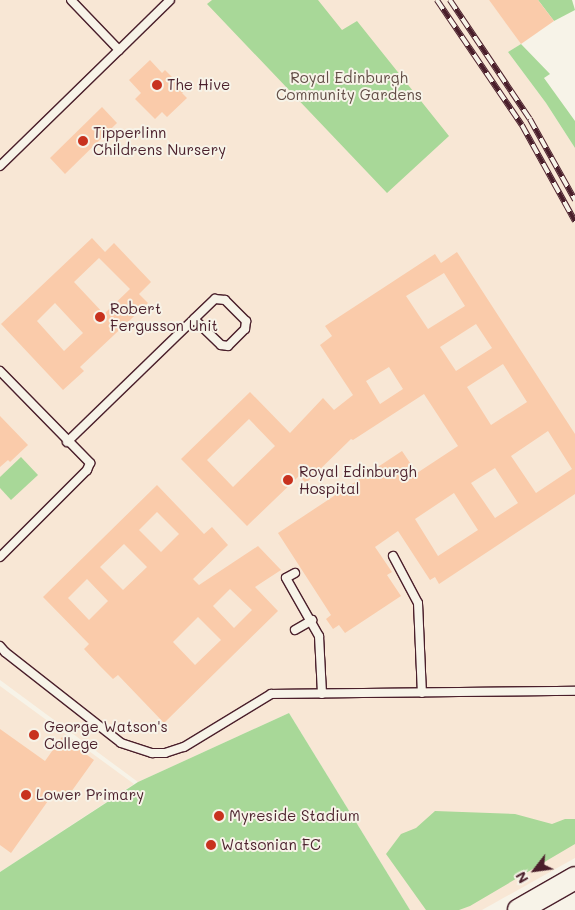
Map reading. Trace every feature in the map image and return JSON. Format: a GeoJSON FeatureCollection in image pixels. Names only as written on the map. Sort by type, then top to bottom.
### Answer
{"type":"FeatureCollection","features":[{"type":"Feature","properties":{"kind":"street"},"geometry":{"type":"LineString","coordinates":[[525,909],[575,878]]}},
{"type":"Feature","properties":{"kind":"lane"},"geometry":{"type":"LineString","coordinates":[[71,0],[119,50]]}},
{"type":"Feature","properties":{"kind":"lane"},"geometry":{"type":"LineString","coordinates":[[0,166],[170,0]]}},
{"type":"Feature","properties":{"kind":"lane"},"geometry":{"type":"LineString","coordinates":[[67,442],[194,319],[215,299],[225,300],[246,320],[245,329],[228,346],[220,345],[194,319]]}},
{"type":"Feature","properties":{"kind":"lane"},"geometry":{"type":"LineString","coordinates":[[0,371],[67,442],[90,463],[88,470],[0,558]]}},
{"type":"Feature","properties":{"kind":"lane"},"geometry":{"type":"LineString","coordinates":[[392,556],[418,603],[422,693]]}},
{"type":"Feature","properties":{"kind":"lane"},"geometry":{"type":"LineString","coordinates":[[295,573],[286,578],[312,620],[319,636],[322,694]]}},
{"type":"Feature","properties":{"kind":"lane"},"geometry":{"type":"LineString","coordinates":[[295,630],[312,620]]}},
{"type":"Feature","properties":{"kind":"lane"},"geometry":{"type":"LineString","coordinates":[[0,646],[5,652],[122,742],[152,753],[165,753],[184,747],[271,694],[575,691]]}},
{"type":"Feature","properties":{"kind":"shaded area","name":"Royal Edinburgh Hospital"},"geometry":{"type":"Polygon","coordinates":[[[0,0],[489,0],[521,44],[508,52],[546,103],[575,148],[575,858],[482,910],[410,910],[289,713],[138,782],[0,680],[0,0]]]}},
{"type":"Feature","properties":{"kind":"shaded area","name":"George Watson's College"},"geometry":{"type":"Polygon","coordinates":[[[0,686],[134,784],[0,872],[0,686]]]}},
{"type":"Feature","properties":{"kind":"green space","name":"Royal Edinburgh Community Gardens"},"geometry":{"type":"Polygon","coordinates":[[[212,0],[318,0],[342,30],[357,21],[449,136],[387,193],[207,4],[212,0]]]}},
{"type":"Feature","properties":{"kind":"green space"},"geometry":{"type":"Polygon","coordinates":[[[538,0],[572,0],[575,10],[554,21],[538,0]]]}},
{"type":"Feature","properties":{"kind":"green space"},"geometry":{"type":"Polygon","coordinates":[[[521,44],[550,74],[544,78],[575,121],[575,148],[546,103],[508,52],[521,44]]]}},
{"type":"Feature","properties":{"kind":"green space"},"geometry":{"type":"Polygon","coordinates":[[[21,457],[38,475],[11,500],[0,488],[0,477],[21,457]]]}},
{"type":"Feature","properties":{"kind":"green space","name":"Myreside Stadium"},"geometry":{"type":"Polygon","coordinates":[[[289,713],[410,910],[0,910],[0,872],[138,782],[289,713]]]}},
{"type":"Feature","properties":{"kind":"green space"},"geometry":{"type":"Polygon","coordinates":[[[435,811],[515,814],[552,824],[565,819],[575,819],[575,844],[470,906],[459,910],[426,910],[386,854],[401,834],[416,828],[435,811]]]}},
{"type":"Feature","properties":{"kind":"building"},"geometry":{"type":"Polygon","coordinates":[[[489,0],[538,0],[554,21],[521,44],[489,0]]]}},
{"type":"Feature","properties":{"kind":"building","name":"The Hive"},"geometry":{"type":"Polygon","coordinates":[[[150,60],[162,73],[165,70],[185,90],[182,93],[187,98],[167,117],[162,112],[155,119],[135,99],[141,93],[129,80],[150,60]]]}},
{"type":"Feature","properties":{"kind":"building","name":"Tipperlinn Childrens Nursery"},"geometry":{"type":"Polygon","coordinates":[[[102,107],[117,123],[65,174],[50,158],[102,107]]]}},
{"type":"Feature","properties":{"kind":"building","name":"Robert Fergusson Unit"},"geometry":{"type":"Polygon","coordinates":[[[92,238],[105,252],[114,243],[151,282],[139,294],[148,303],[80,367],[84,371],[63,390],[1,324],[92,238]],[[99,258],[74,282],[104,314],[130,289],[99,258]],[[55,303],[37,321],[64,351],[83,333],[55,303]]]}},
{"type":"Feature","properties":{"kind":"building"},"geometry":{"type":"Polygon","coordinates":[[[457,252],[575,434],[575,494],[439,584],[435,577],[430,580],[398,531],[375,547],[392,572],[387,575],[401,596],[345,633],[339,625],[333,629],[326,619],[331,615],[278,533],[402,451],[417,473],[458,446],[424,394],[353,440],[351,439],[306,483],[299,476],[247,526],[181,459],[250,392],[290,433],[323,398],[334,410],[353,395],[320,345],[332,336],[325,326],[435,254],[441,263],[457,252]],[[444,273],[406,296],[428,329],[465,306],[444,273]],[[476,324],[440,347],[456,371],[492,348],[476,324]],[[503,364],[467,387],[491,425],[527,402],[503,364]],[[389,367],[366,381],[380,404],[403,389],[389,367]],[[249,419],[207,460],[233,487],[275,446],[249,419]],[[548,431],[511,456],[536,493],[572,469],[548,431]],[[495,468],[471,483],[495,518],[518,503],[495,468]],[[454,493],[415,519],[438,556],[478,530],[454,493]]]}},
{"type":"Feature","properties":{"kind":"building"},"geometry":{"type":"Polygon","coordinates":[[[0,416],[28,445],[10,462],[8,460],[0,467],[0,416]]]}},
{"type":"Feature","properties":{"kind":"building"},"geometry":{"type":"Polygon","coordinates":[[[157,485],[204,534],[212,527],[228,545],[193,579],[199,585],[258,546],[281,570],[255,587],[278,611],[164,723],[118,675],[113,679],[100,666],[84,649],[89,644],[43,597],[157,485]],[[157,512],[139,530],[161,552],[179,534],[157,512]],[[124,544],[100,567],[123,590],[147,567],[124,544]],[[87,579],[68,598],[89,620],[108,601],[87,579]],[[230,589],[213,606],[234,628],[252,610],[230,589]],[[198,617],[173,642],[195,665],[221,640],[198,617]]]}},
{"type":"Feature","properties":{"kind":"building","name":"Lower Primary"},"geometry":{"type":"Polygon","coordinates":[[[0,729],[45,761],[62,737],[94,760],[66,799],[55,791],[11,853],[0,845],[0,729]]]}},
{"type":"Feature","properties":{"kind":"railway"},"geometry":{"type":"LineString","coordinates":[[437,0],[522,125],[575,221]]}},
{"type":"Feature","properties":{"kind":"railway"},"geometry":{"type":"LineString","coordinates":[[450,0],[530,119],[575,200]]}},
{"type":"Feature","properties":{"kind":"place","name":"The Hive"},"geometry":{"type":"Point","coordinates":[157,85]}},
{"type":"Feature","properties":{"kind":"place","name":"Tipperlinn Childrens Nursery"},"geometry":{"type":"Point","coordinates":[83,141]}},
{"type":"Feature","properties":{"kind":"place","name":"Robert Fergusson Unit"},"geometry":{"type":"Point","coordinates":[100,317]}},
{"type":"Feature","properties":{"kind":"place","name":"Royal Edinburgh Hospital"},"geometry":{"type":"Point","coordinates":[288,480]}},
{"type":"Feature","properties":{"kind":"place","name":"George Watson's College"},"geometry":{"type":"Point","coordinates":[34,735]}},
{"type":"Feature","properties":{"kind":"place","name":"Lower Primary"},"geometry":{"type":"Point","coordinates":[26,795]}},
{"type":"Feature","properties":{"kind":"place","name":"Myreside Stadium"},"geometry":{"type":"Point","coordinates":[219,816]}},
{"type":"Feature","properties":{"kind":"place","name":"Watsonian FC"},"geometry":{"type":"Point","coordinates":[211,845]}}]}
